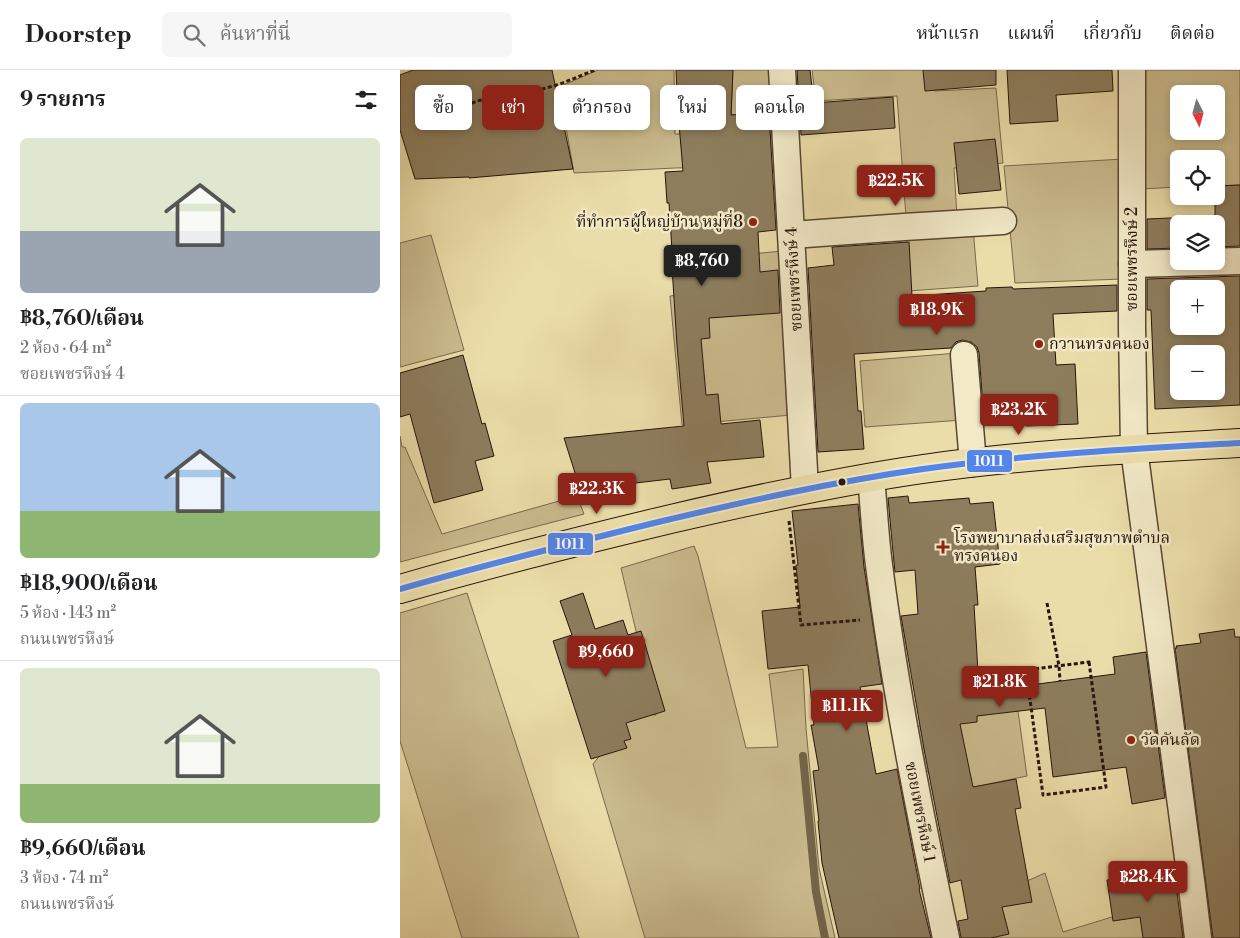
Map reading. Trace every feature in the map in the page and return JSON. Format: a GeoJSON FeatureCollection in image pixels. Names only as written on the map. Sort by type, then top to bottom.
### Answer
{"type":"FeatureCollection","features":[{"type":"Feature","properties":{"kind":"main road"},"geometry":{"type":"LineString","coordinates":[[400,589],[577,541],[805,489],[924,469],[1029,457],[1240,443]]}},
{"type":"Feature","properties":{"kind":"street","name":"ซอยเพชรหึงษ์ 4"},"geometry":{"type":"LineString","coordinates":[[782,70],[805,489]]}},
{"type":"Feature","properties":{"kind":"street","name":"ซอยเพชรหึงษ์ 2"},"geometry":{"type":"LineString","coordinates":[[1132,70],[1134,449],[1198,938]]}},
{"type":"Feature","properties":{"kind":"street"},"geometry":{"type":"LineString","coordinates":[[792,235],[1002,221]]}},
{"type":"Feature","properties":{"kind":"street"},"geometry":{"type":"LineString","coordinates":[[1132,264],[1240,261]]}},
{"type":"Feature","properties":{"kind":"street"},"geometry":{"type":"LineString","coordinates":[[964,355],[973,464]]}},
{"type":"Feature","properties":{"kind":"street","name":"ซอยเพชรหึงษ์ 1"},"geometry":{"type":"LineString","coordinates":[[871,478],[878,563],[901,713],[918,806],[946,938]]}},
{"type":"Feature","properties":{"kind":"path"},"geometry":{"type":"LineString","coordinates":[[472,103],[490,97],[532,92],[560,84],[595,70]]}},
{"type":"Feature","properties":{"kind":"path"},"geometry":{"type":"LineString","coordinates":[[788,516],[801,625],[886,618]]}},
{"type":"Feature","properties":{"kind":"path"},"geometry":{"type":"LineString","coordinates":[[1046,603],[1059,666],[1060,681]]}},
{"type":"Feature","properties":{"kind":"path"},"geometry":{"type":"LineString","coordinates":[[1089,662],[1106,787],[1043,795],[1026,670],[1059,666],[1089,662]]}},
{"type":"Feature","properties":{"kind":"shaded area"},"geometry":{"type":"Polygon","coordinates":[[[598,70],[674,70],[674,85],[660,85],[660,130],[675,130],[675,134],[777,132],[780,166],[675,168],[574,173],[566,130],[650,130],[650,85],[564,85],[598,70]]]}},
{"type":"Feature","properties":{"kind":"shaded area"},"geometry":{"type":"Polygon","coordinates":[[[733,70],[770,70],[771,85],[736,85],[736,115],[731,115],[733,70]]]}},
{"type":"Feature","properties":{"kind":"shaded area"},"geometry":{"type":"Polygon","coordinates":[[[812,70],[931,70],[935,91],[996,88],[1003,163],[954,168],[957,216],[906,217],[897,96],[824,101],[824,85],[814,85],[812,70]]]}},
{"type":"Feature","properties":{"kind":"shaded area"},"geometry":{"type":"Polygon","coordinates":[[[1142,70],[1240,70],[1240,185],[1225,186],[1225,150],[1170,150],[1170,187],[1141,189],[1142,70]]]}},
{"type":"Feature","properties":{"kind":"shaded area"},"geometry":{"type":"Polygon","coordinates":[[[1123,159],[1123,279],[1015,283],[1004,166],[1123,159]]]}},
{"type":"Feature","properties":{"kind":"shaded area"},"geometry":{"type":"Polygon","coordinates":[[[973,228],[978,286],[908,291],[906,231],[973,228]]]}},
{"type":"Feature","properties":{"kind":"shaded area"},"geometry":{"type":"Polygon","coordinates":[[[431,235],[464,350],[400,367],[400,243],[431,235]]]}},
{"type":"Feature","properties":{"kind":"shaded area"},"geometry":{"type":"Polygon","coordinates":[[[783,251],[791,415],[682,425],[670,296],[709,291],[707,258],[783,251]]]}},
{"type":"Feature","properties":{"kind":"shaded area"},"geometry":{"type":"Polygon","coordinates":[[[958,353],[963,420],[865,427],[860,361],[958,353]]]}},
{"type":"Feature","properties":{"kind":"shaded area"},"geometry":{"type":"Polygon","coordinates":[[[400,436],[402,447],[405,447],[442,534],[577,496],[584,514],[400,562],[400,436]]]}},
{"type":"Feature","properties":{"kind":"shaded area"},"geometry":{"type":"Polygon","coordinates":[[[694,546],[746,748],[778,747],[769,674],[803,669],[806,728],[819,868],[835,938],[645,938],[593,764],[634,713],[656,715],[621,568],[694,546]]]}},
{"type":"Feature","properties":{"kind":"shaded area"},"geometry":{"type":"Polygon","coordinates":[[[467,593],[579,938],[462,938],[400,741],[400,613],[467,593]]]}},
{"type":"Feature","properties":{"kind":"shaded area"},"geometry":{"type":"Polygon","coordinates":[[[1017,704],[1027,776],[960,790],[956,767],[918,773],[912,728],[1017,704]]]}},
{"type":"Feature","properties":{"kind":"shaded area"},"geometry":{"type":"Polygon","coordinates":[[[1045,873],[1063,932],[1112,917],[1240,911],[1240,938],[991,938],[982,901],[1045,873]]]}},
{"type":"Feature","properties":{"kind":"building"},"geometry":{"type":"Polygon","coordinates":[[[413,70],[552,70],[555,85],[554,130],[565,130],[573,169],[469,178],[415,179],[400,130],[400,75],[413,70]]]}},
{"type":"Feature","properties":{"kind":"building"},"geometry":{"type":"Polygon","coordinates":[[[676,70],[733,70],[731,115],[736,115],[736,130],[770,130],[776,230],[758,232],[760,272],[778,270],[780,313],[709,318],[710,338],[701,339],[706,395],[718,394],[721,424],[760,420],[764,457],[707,462],[711,483],[672,489],[670,479],[618,485],[618,487],[581,492],[564,438],[684,426],[677,345],[669,203],[667,203],[665,172],[683,171],[680,130],[726,130],[726,85],[677,85],[676,70]]]}},
{"type":"Feature","properties":{"kind":"building"},"geometry":{"type":"Polygon","coordinates":[[[797,70],[810,70],[812,85],[798,85],[797,70]]]}},
{"type":"Feature","properties":{"kind":"building"},"geometry":{"type":"Polygon","coordinates":[[[923,70],[996,70],[996,85],[925,91],[923,70]]]}},
{"type":"Feature","properties":{"kind":"building"},"geometry":{"type":"Polygon","coordinates":[[[1007,70],[1112,70],[1113,91],[1056,95],[1058,121],[1010,124],[1007,70]]]}},
{"type":"Feature","properties":{"kind":"building"},"geometry":{"type":"Polygon","coordinates":[[[893,97],[895,128],[801,135],[801,130],[824,130],[824,102],[893,97]]]}},
{"type":"Feature","properties":{"kind":"building"},"geometry":{"type":"Polygon","coordinates":[[[995,139],[1001,190],[959,194],[954,143],[995,139]]]}},
{"type":"Feature","properties":{"kind":"building"},"geometry":{"type":"Polygon","coordinates":[[[1240,185],[1240,246],[1225,247],[1225,215],[1215,215],[1215,205],[1225,205],[1225,186],[1240,185]]]}},
{"type":"Feature","properties":{"kind":"building"},"geometry":{"type":"Polygon","coordinates":[[[1170,218],[1170,248],[1147,249],[1147,219],[1170,218]]]}},
{"type":"Feature","properties":{"kind":"building"},"geometry":{"type":"Polygon","coordinates":[[[909,242],[912,296],[986,291],[986,288],[1012,287],[1013,289],[1117,285],[1117,311],[1053,314],[1056,365],[1075,364],[1078,424],[1026,426],[1025,405],[983,407],[979,353],[977,347],[971,342],[962,340],[956,342],[951,348],[854,354],[858,411],[861,411],[864,449],[818,452],[808,268],[834,265],[832,247],[909,242]]]}},
{"type":"Feature","properties":{"kind":"building"},"geometry":{"type":"Polygon","coordinates":[[[1240,276],[1240,405],[1155,409],[1151,310],[1147,310],[1147,279],[1240,276]]]}},
{"type":"Feature","properties":{"kind":"building"},"geometry":{"type":"Polygon","coordinates":[[[463,355],[482,424],[485,423],[494,456],[475,461],[483,490],[434,503],[410,414],[400,417],[400,373],[463,355]]]}},
{"type":"Feature","properties":{"kind":"building"},"geometry":{"type":"Polygon","coordinates":[[[908,496],[909,503],[969,498],[970,504],[993,502],[1000,564],[975,567],[978,605],[974,605],[978,672],[1005,670],[1007,688],[1115,674],[1113,657],[1146,652],[1165,798],[1132,804],[1126,767],[1053,777],[1045,708],[977,716],[977,722],[960,724],[973,787],[1016,779],[1021,808],[1015,809],[1032,902],[1002,907],[1009,934],[991,938],[961,938],[958,921],[968,919],[961,880],[950,883],[924,749],[901,616],[918,614],[915,570],[895,572],[888,498],[908,496]]]}},
{"type":"Feature","properties":{"kind":"building"},"geometry":{"type":"Polygon","coordinates":[[[858,504],[864,567],[882,684],[860,687],[876,774],[897,769],[919,889],[931,938],[839,938],[822,863],[813,771],[819,770],[811,725],[814,725],[808,665],[768,669],[762,611],[800,607],[792,511],[858,504]]]}},
{"type":"Feature","properties":{"kind":"building"},"geometry":{"type":"Polygon","coordinates":[[[583,593],[595,629],[623,620],[628,635],[641,631],[665,711],[626,723],[631,739],[624,741],[627,748],[591,759],[553,641],[572,635],[560,601],[583,593]]]}},
{"type":"Feature","properties":{"kind":"building"},"geometry":{"type":"Polygon","coordinates":[[[1234,629],[1235,637],[1240,637],[1240,938],[1213,938],[1175,648],[1177,648],[1176,646],[1201,643],[1199,634],[1234,629]]]}},
{"type":"Feature","properties":{"kind":"building"},"geometry":{"type":"Polygon","coordinates":[[[1174,870],[1183,938],[1143,938],[1140,917],[1113,921],[1107,880],[1174,870]]]}},
{"type":"Feature","properties":{"kind":"waterway"},"geometry":{"type":"LineString","coordinates":[[803,756],[816,892],[825,938]]}},
{"type":"Feature","properties":{"kind":"transit line","name":"1011"},"geometry":{"type":"LineString","coordinates":[[400,589],[654,523],[754,500],[855,480],[1002,459],[1240,443]]}},
{"type":"Feature","properties":{"kind":"place","name":"ที่ทำการผู้ใหญ่บ้าน หมู่ที่8"},"geometry":{"type":"Point","coordinates":[753,222]}},
{"type":"Feature","properties":{"kind":"place","name":"กวานทรงคนอง"},"geometry":{"type":"Point","coordinates":[1039,344]}},
{"type":"Feature","properties":{"kind":"place","name":"โรงพยาบาลส่งเสริมสุขภาพตำบล ทรงคนอง"},"geometry":{"type":"Point","coordinates":[943,547]}},
{"type":"Feature","properties":{"kind":"place","name":"วัดคันลัด"},"geometry":{"type":"Point","coordinates":[1131,740]}}]}
